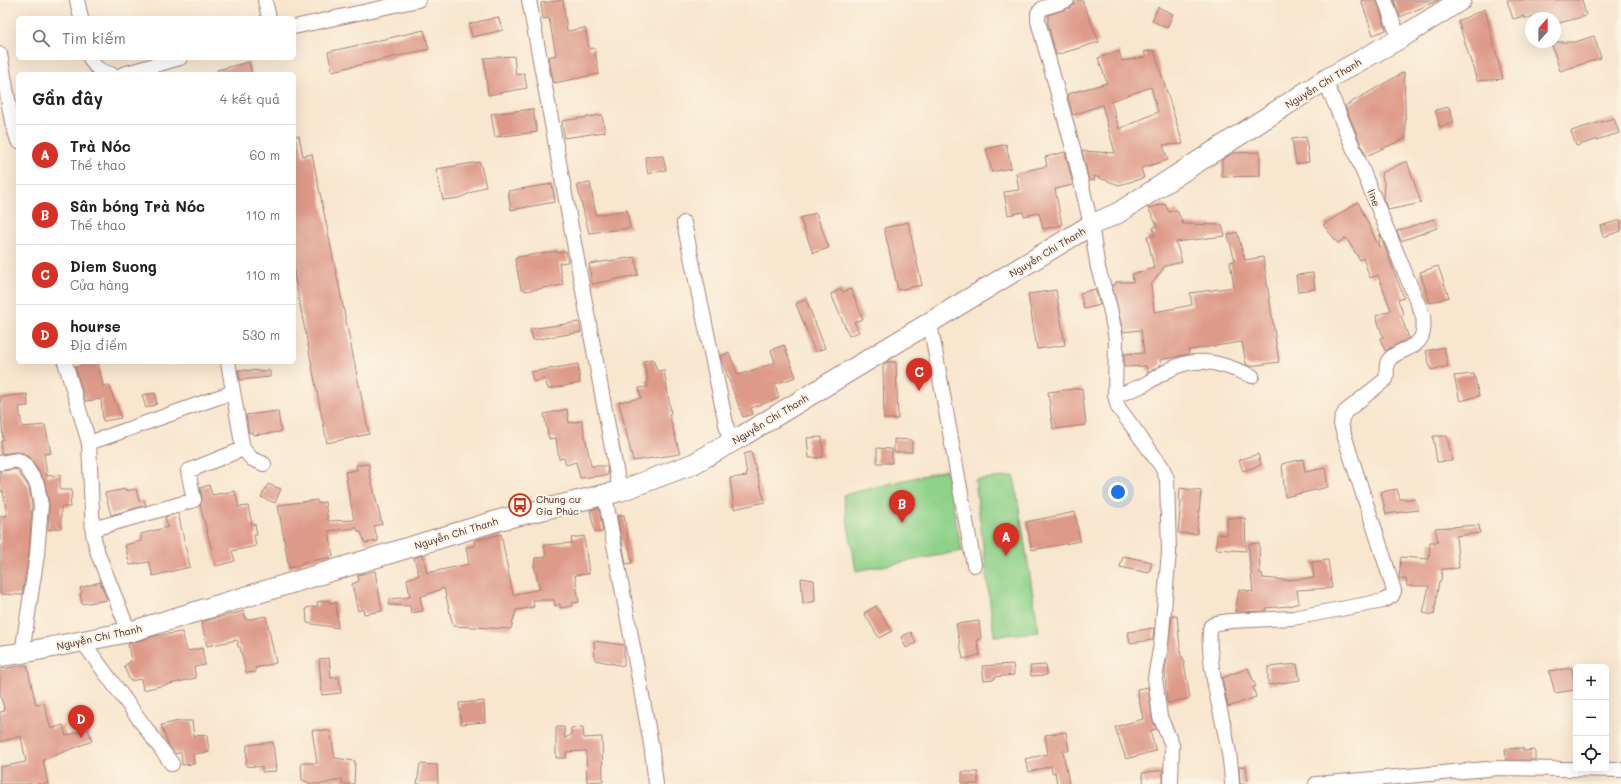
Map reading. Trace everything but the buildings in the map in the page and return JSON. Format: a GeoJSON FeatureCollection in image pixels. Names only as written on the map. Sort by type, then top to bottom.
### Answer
{"type":"FeatureCollection","features":[{"type":"Feature","properties":{"kind":"main road","name":"Nguyễn Chí Thanh"},"geometry":{"type":"LineString","coordinates":[[0,656],[129,632],[503,519],[613,494],[693,464],[1091,225],[1118,213],[1325,80],[1399,39],[1461,0]]}},
{"type":"Feature","properties":{"kind":"street"},"geometry":{"type":"LineString","coordinates":[[77,0],[80,16]]}},
{"type":"Feature","properties":{"kind":"street"},"geometry":{"type":"LineString","coordinates":[[265,0],[269,16]]}},
{"type":"Feature","properties":{"kind":"street"},"geometry":{"type":"LineString","coordinates":[[296,27],[418,0]]}},
{"type":"Feature","properties":{"kind":"street"},"geometry":{"type":"LineString","coordinates":[[529,0],[613,494],[656,784]]}},
{"type":"Feature","properties":{"kind":"street"},"geometry":{"type":"LineString","coordinates":[[1067,0],[1043,8],[1038,13],[1038,21],[1073,148],[1091,225],[1098,268],[1110,308],[1116,339],[1115,396],[1118,407],[1162,467],[1167,479],[1169,552],[1161,644],[1155,678],[1160,717],[1172,745],[1171,784]]}},
{"type":"Feature","properties":{"kind":"street"},"geometry":{"type":"LineString","coordinates":[[1386,0],[1399,39]]}},
{"type":"Feature","properties":{"kind":"street"},"geometry":{"type":"LineString","coordinates":[[0,54],[12,122],[16,135]]}},
{"type":"Feature","properties":{"kind":"street"},"geometry":{"type":"LineString","coordinates":[[91,60],[94,66],[103,72]]}},
{"type":"Feature","properties":{"kind":"street"},"geometry":{"type":"LineString","coordinates":[[130,72],[173,60]]}},
{"type":"Feature","properties":{"kind":"street","name":"line"},"geometry":{"type":"LineString","coordinates":[[1232,784],[1226,741],[1212,667],[1209,633],[1211,626],[1217,622],[1293,618],[1383,601],[1392,596],[1394,591],[1383,551],[1355,473],[1341,424],[1345,412],[1386,379],[1388,362],[1392,356],[1409,348],[1422,339],[1425,331],[1423,316],[1325,80]]}},
{"type":"Feature","properties":{"kind":"street"},"geometry":{"type":"LineString","coordinates":[[684,223],[730,443]]}},
{"type":"Feature","properties":{"kind":"street"},"geometry":{"type":"LineString","coordinates":[[930,323],[974,565]]}},
{"type":"Feature","properties":{"kind":"street"},"geometry":{"type":"LineString","coordinates":[[1115,396],[1141,386],[1167,370],[1185,363],[1196,361],[1214,363],[1252,376]]}},
{"type":"Feature","properties":{"kind":"street"},"geometry":{"type":"LineString","coordinates":[[66,364],[89,443],[93,529],[98,554],[129,632]]}},
{"type":"Feature","properties":{"kind":"street"},"geometry":{"type":"LineString","coordinates":[[228,364],[242,449],[252,459],[264,464]]}},
{"type":"Feature","properties":{"kind":"street"},"geometry":{"type":"LineString","coordinates":[[89,443],[233,392]]}},
{"type":"Feature","properties":{"kind":"street"},"geometry":{"type":"LineString","coordinates":[[93,529],[194,500],[188,471],[242,449]]}},
{"type":"Feature","properties":{"kind":"street"},"geometry":{"type":"LineString","coordinates":[[0,463],[18,460],[24,464],[37,484],[41,505],[37,555],[22,653]]}},
{"type":"Feature","properties":{"kind":"street"},"geometry":{"type":"LineString","coordinates":[[82,641],[172,764]]}},
{"type":"Feature","properties":{"kind":"street"},"geometry":{"type":"LineString","coordinates":[[1316,784],[1499,768],[1621,770]]}},
{"type":"Feature","properties":{"kind":"green space"},"geometry":{"type":"Polygon","coordinates":[[[946,470],[962,551],[856,571],[843,495],[946,470]]]}},
{"type":"Feature","properties":{"kind":"green space"},"geometry":{"type":"Polygon","coordinates":[[[1014,476],[1039,632],[994,636],[975,480],[1014,476]]]}},
{"type":"Feature","properties":{"kind":"place","name":"Diem Suong"},"geometry":{"type":"Point","coordinates":[919,391]}},
{"type":"Feature","properties":{"kind":"place","name":"Chung cư Gia Phúc"},"geometry":{"type":"Point","coordinates":[520,505]}},
{"type":"Feature","properties":{"kind":"place","name":"Sân bóng Trà Nóc"},"geometry":{"type":"Point","coordinates":[902,523]}},
{"type":"Feature","properties":{"kind":"place","name":"Trà Nóc"},"geometry":{"type":"Point","coordinates":[1006,556]}},
{"type":"Feature","properties":{"kind":"place","name":"hourse"},"geometry":{"type":"Point","coordinates":[81,738]}}]}
